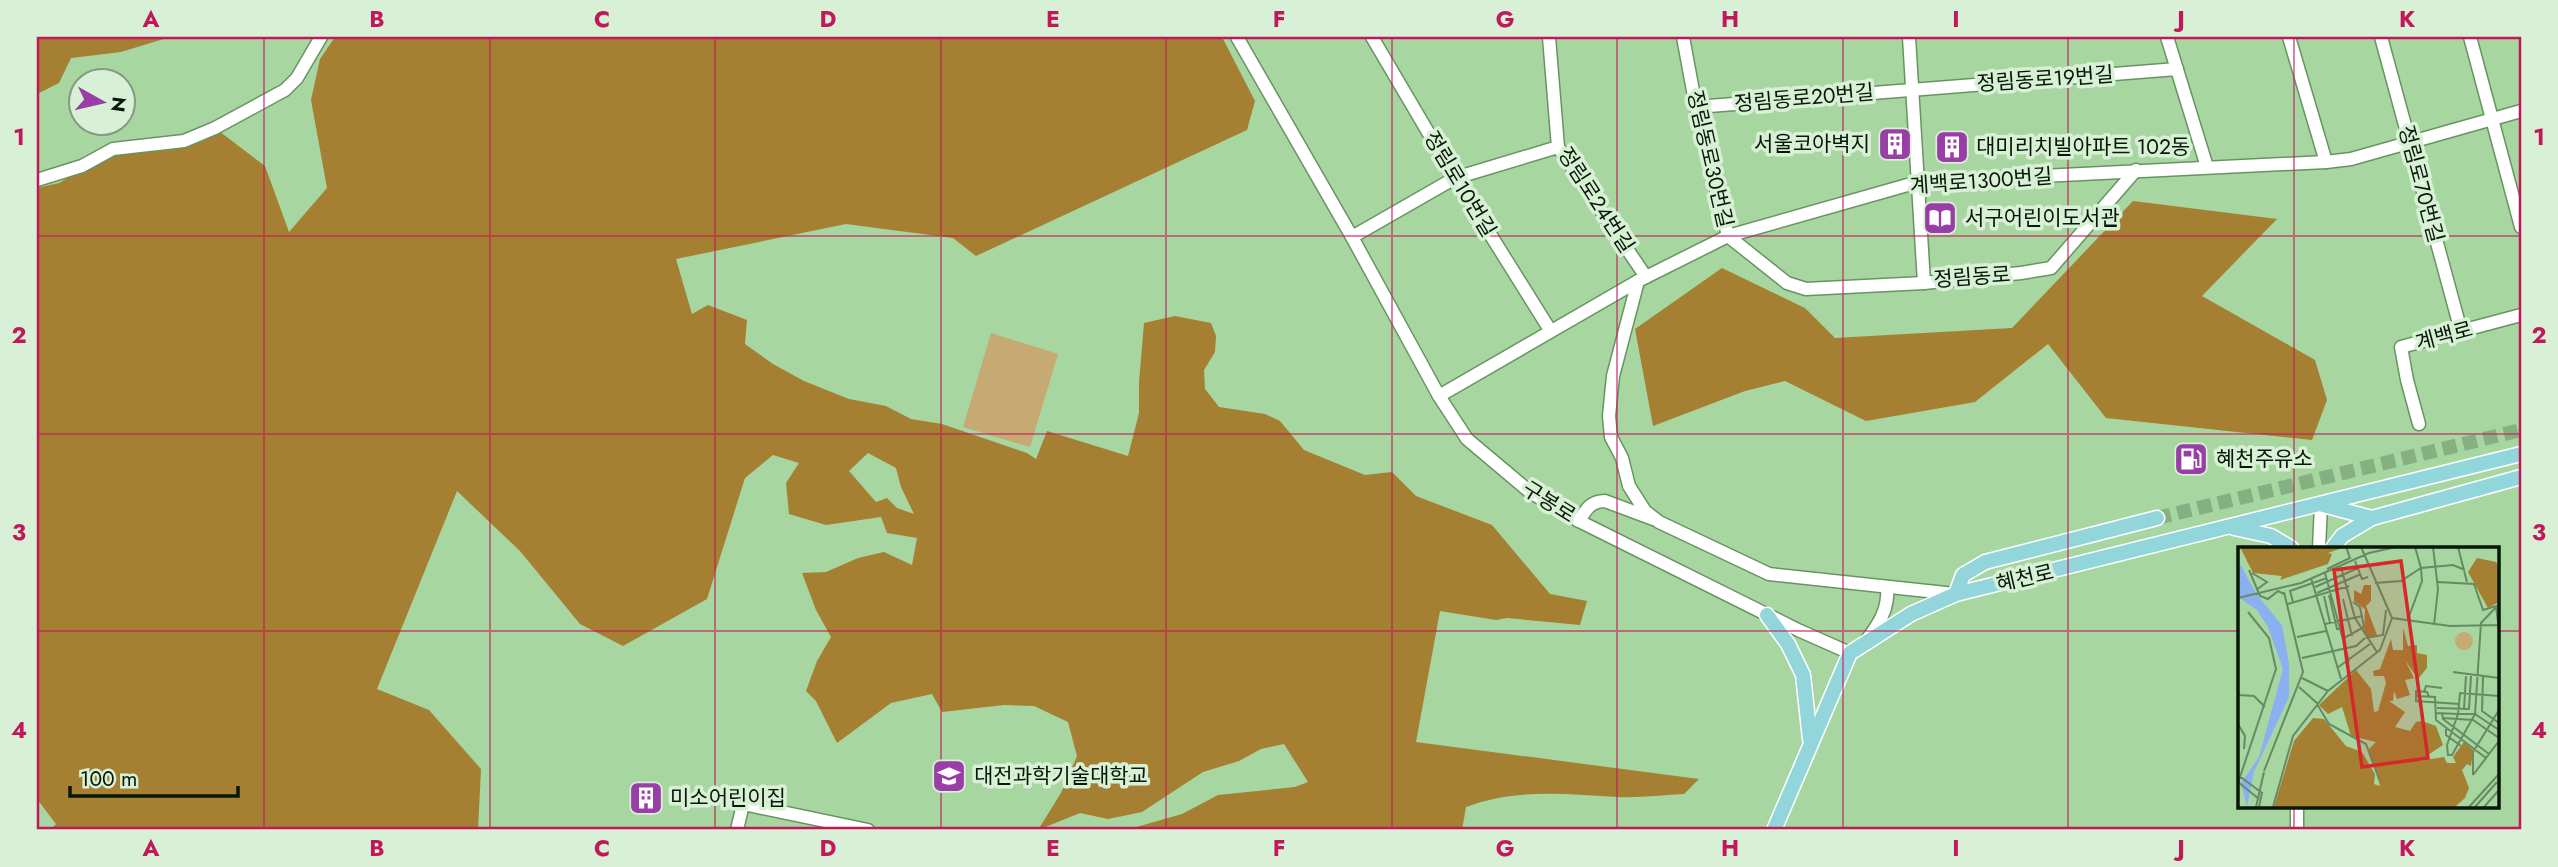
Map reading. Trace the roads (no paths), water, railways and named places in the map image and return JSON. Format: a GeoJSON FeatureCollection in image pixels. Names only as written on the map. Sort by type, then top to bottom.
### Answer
{"type":"FeatureCollection","features":[{"type":"Feature","properties":{"kind":"main road","name":"혜천로"},"geometry":{"type":"LineString","coordinates":[[1850,653],[1911,614],[1956,594],[2521,454]]}},
{"type":"Feature","properties":{"kind":"main road"},"geometry":{"type":"LineString","coordinates":[[2334,547],[2342,536],[2372,518],[2521,477]]}},
{"type":"Feature","properties":{"kind":"main road"},"geometry":{"type":"LineString","coordinates":[[2321,505],[2372,518]]}},
{"type":"Feature","properties":{"kind":"main road"},"geometry":{"type":"LineString","coordinates":[[1956,594],[1964,575],[1985,562],[2157,518]]}},
{"type":"Feature","properties":{"kind":"main road"},"geometry":{"type":"LineString","coordinates":[[2229,527],[2271,536],[2289,547]]}},
{"type":"Feature","properties":{"kind":"main road"},"geometry":{"type":"LineString","coordinates":[[1767,615],[1788,644],[1803,675],[1810,742]]}},
{"type":"Feature","properties":{"kind":"main road"},"geometry":{"type":"LineString","coordinates":[[1774,830],[1850,653]]}},
{"type":"Feature","properties":{"kind":"street"},"geometry":{"type":"LineString","coordinates":[[37,180],[82,166],[113,149],[184,141],[215,128],[285,90],[297,78],[321,37]]}},
{"type":"Feature","properties":{"kind":"street","name":"구봉로"},"geometry":{"type":"LineString","coordinates":[[1237,37],[1352,237],[1439,396],[1467,439],[1530,492],[1579,521],[1767,615],[1850,653]]}},
{"type":"Feature","properties":{"kind":"street","name":"정림로10번길"},"geometry":{"type":"LineString","coordinates":[[1372,37],[1455,178],[1550,330]]}},
{"type":"Feature","properties":{"kind":"street","name":"정림로24번길"},"geometry":{"type":"LineString","coordinates":[[1549,37],[1558,147],[1642,279],[1613,376],[1609,415],[1611,437],[1622,458],[1629,486],[1646,511],[1660,522],[1769,574],[1956,594]]}},
{"type":"Feature","properties":{"kind":"street","name":"정림동로30번길"},"geometry":{"type":"LineString","coordinates":[[1683,37],[1696,107],[1728,236],[1787,283],[1805,289],[1924,283]]}},
{"type":"Feature","properties":{"kind":"street","name":"정림동로"},"geometry":{"type":"LineString","coordinates":[[1909,37],[1924,283],[2051,268],[2136,170]]}},
{"type":"Feature","properties":{"kind":"street"},"geometry":{"type":"LineString","coordinates":[[2167,37],[2207,167]]}},
{"type":"Feature","properties":{"kind":"street"},"geometry":{"type":"LineString","coordinates":[[2289,37],[2326,162]]}},
{"type":"Feature","properties":{"kind":"street","name":"정림로70번길"},"geometry":{"type":"LineString","coordinates":[[2381,37],[2460,331]]}},
{"type":"Feature","properties":{"kind":"street"},"geometry":{"type":"LineString","coordinates":[[2470,37],[2521,228]]}},
{"type":"Feature","properties":{"kind":"street","name":"정림동로19번길"},"geometry":{"type":"LineString","coordinates":[[1912,89],[2177,69]]}},
{"type":"Feature","properties":{"kind":"street","name":"정림동로20번길"},"geometry":{"type":"LineString","coordinates":[[1696,107],[1912,89]]}},
{"type":"Feature","properties":{"kind":"street","name":"계백로1300번길"},"geometry":{"type":"LineString","coordinates":[[1439,396],[1642,279],[1728,236],[1918,182],[2326,162],[2351,159],[2521,111]]}},
{"type":"Feature","properties":{"kind":"street"},"geometry":{"type":"LineString","coordinates":[[1352,237],[1455,178],[1558,147]]}},
{"type":"Feature","properties":{"kind":"street","name":"계백로"},"geometry":{"type":"LineString","coordinates":[[2419,424],[2401,347],[2521,315]]}},
{"type":"Feature","properties":{"kind":"street"},"geometry":{"type":"LineString","coordinates":[[1579,521],[1587,508],[1597,501],[1605,501],[1660,522]]}},
{"type":"Feature","properties":{"kind":"street"},"geometry":{"type":"LineString","coordinates":[[2319,547],[2321,505]]}},
{"type":"Feature","properties":{"kind":"street"},"geometry":{"type":"LineString","coordinates":[[1864,644],[1885,613],[1887,587]]}},
{"type":"Feature","properties":{"kind":"street"},"geometry":{"type":"LineString","coordinates":[[737,830],[743,804],[868,830]]}},
{"type":"Feature","properties":{"kind":"street"},"geometry":{"type":"LineString","coordinates":[[2297,830],[2298,808]]}},
{"type":"Feature","properties":{"kind":"street"},"geometry":{"type":"LineString","coordinates":[[803,830],[806,816]]}},
{"type":"Feature","properties":{"kind":"tunnel"},"geometry":{"type":"LineString","coordinates":[[2157,518],[2521,430]]}},
{"type":"Feature","properties":{"kind":"place","name":"서울코아벽지"},"geometry":{"type":"Point","coordinates":[1895,144]}},
{"type":"Feature","properties":{"kind":"place","name":"대미리치빌아파트 102동"},"geometry":{"type":"Point","coordinates":[1952,147]}},
{"type":"Feature","properties":{"kind":"place","name":"서구어린이도서관"},"geometry":{"type":"Point","coordinates":[1940,218]}},
{"type":"Feature","properties":{"kind":"place","name":"혜천주유소"},"geometry":{"type":"Point","coordinates":[2191,459]}},
{"type":"Feature","properties":{"kind":"place","name":"대전과학기술대학교"},"geometry":{"type":"Point","coordinates":[949,776]}},
{"type":"Feature","properties":{"kind":"place","name":"미소어린이집"},"geometry":{"type":"Point","coordinates":[646,798]}}]}
